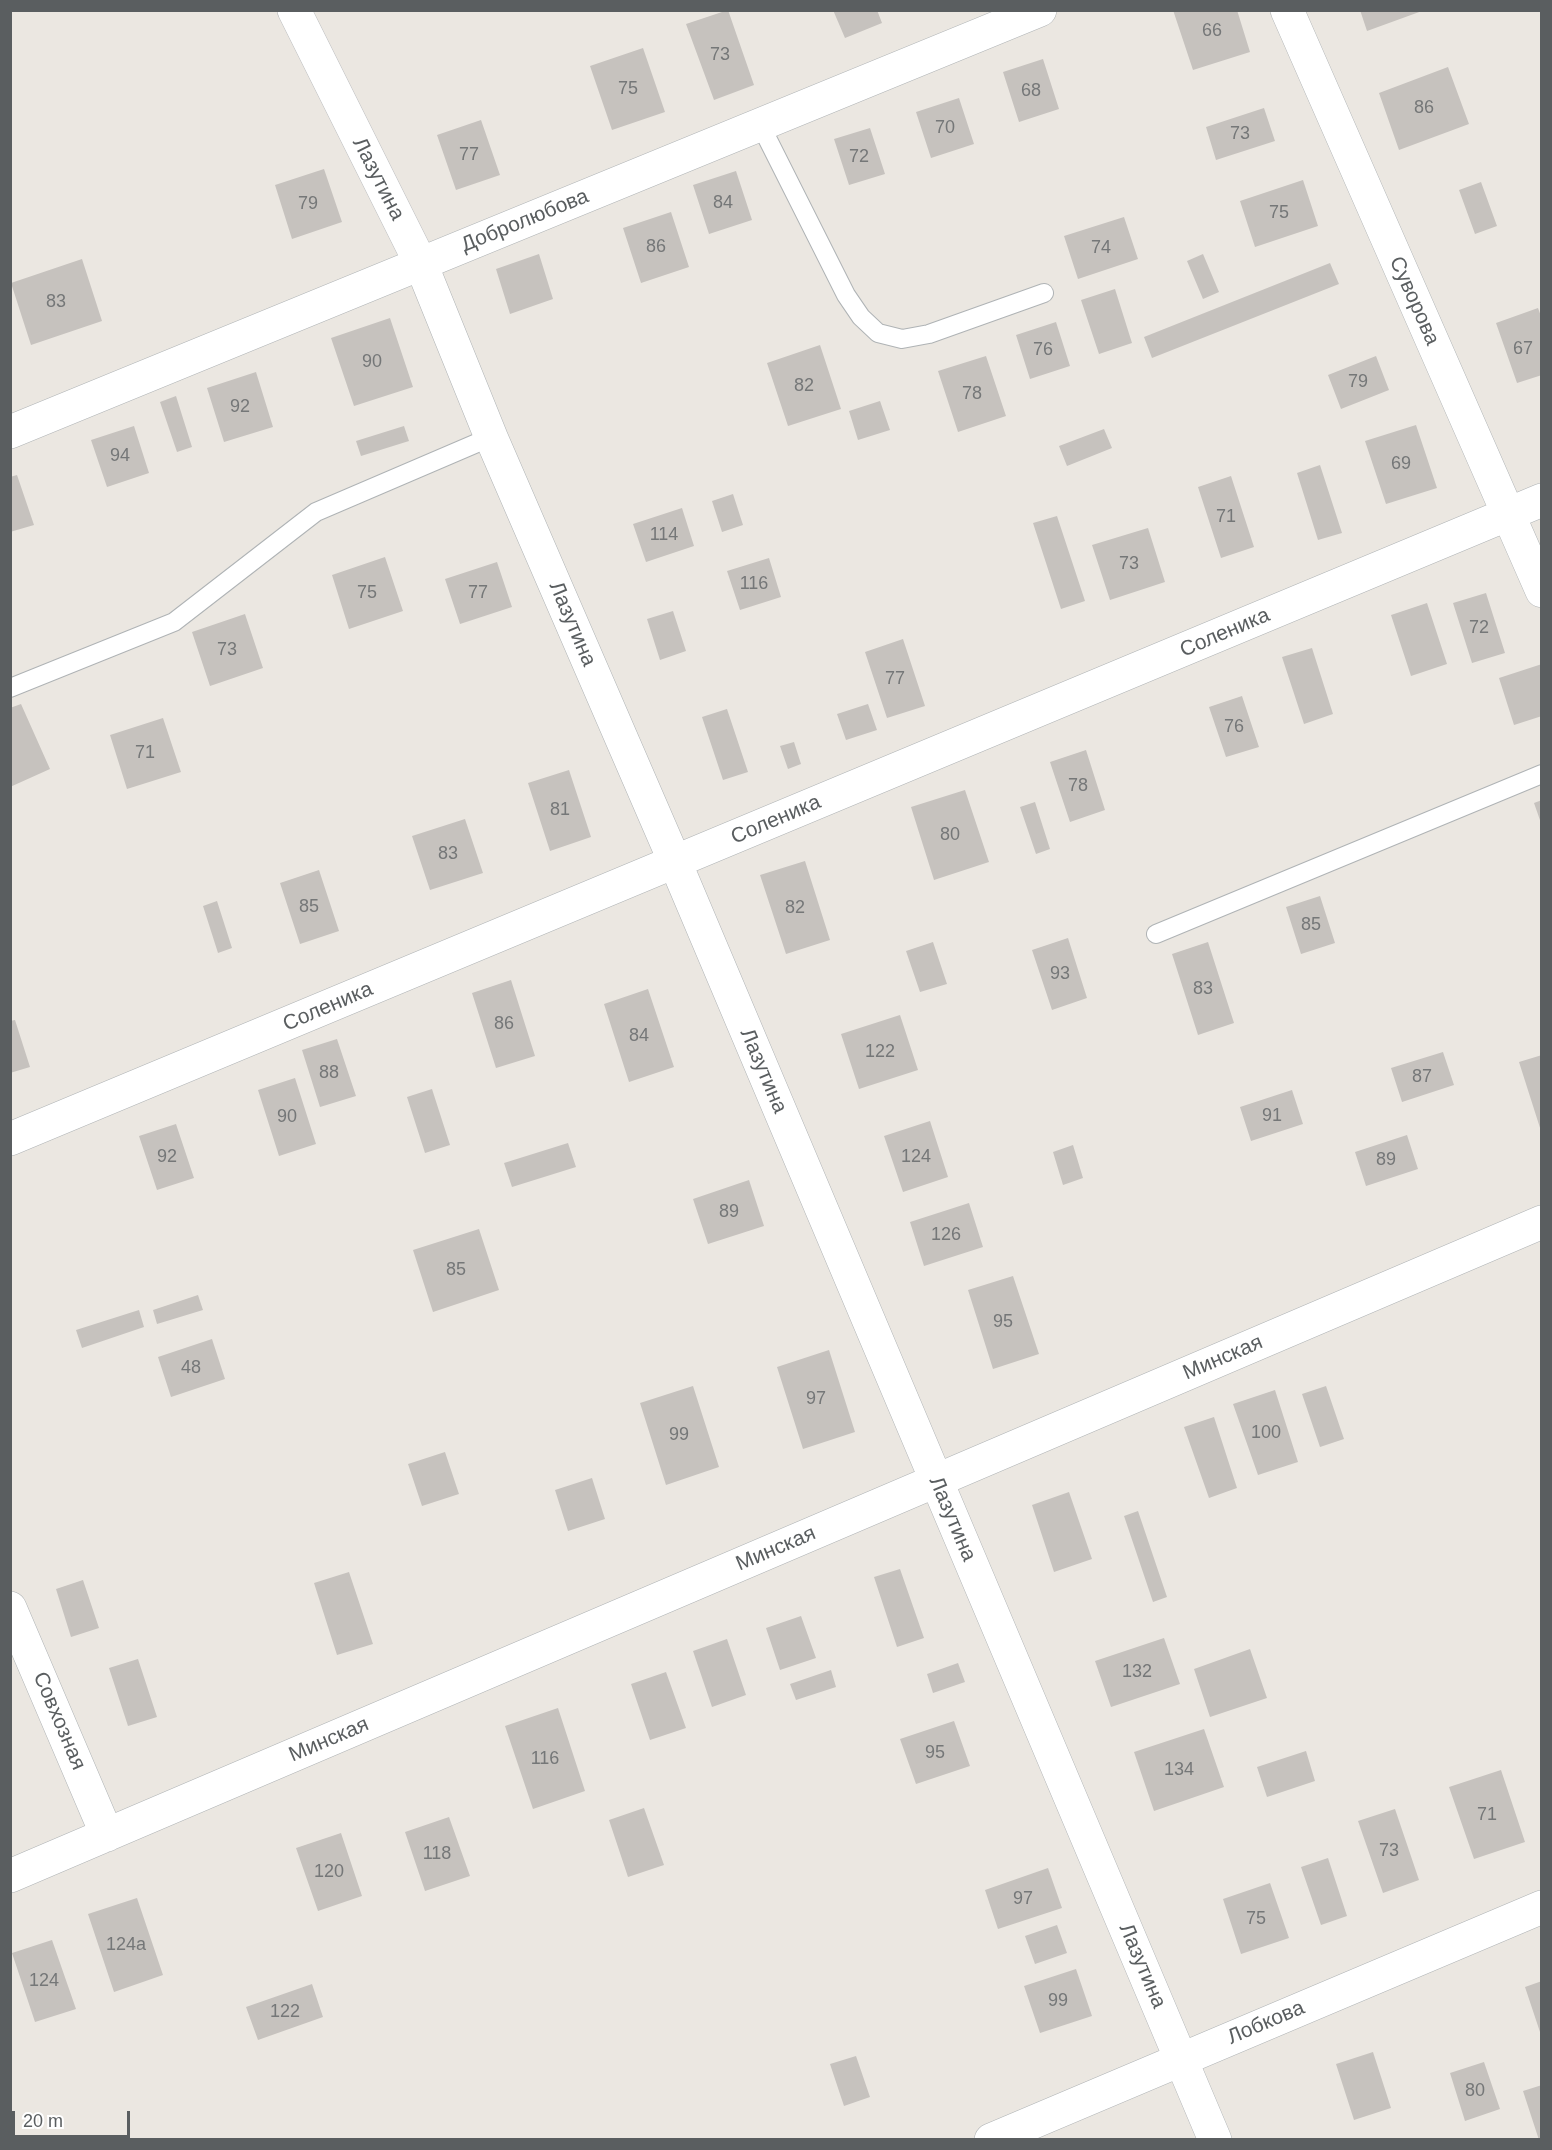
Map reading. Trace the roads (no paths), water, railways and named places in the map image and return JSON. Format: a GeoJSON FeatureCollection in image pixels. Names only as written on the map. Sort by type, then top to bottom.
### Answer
{"type":"FeatureCollection","features":[{"type":"Feature","properties":{"kind":"street","name":"Лазутина"},"geometry":{"type":"LineString","coordinates":[[294,10],[421,264],[491,437],[675,862],[1215,2139]]}},
{"type":"Feature","properties":{"kind":"street","name":"Добролюбова"},"geometry":{"type":"LineString","coordinates":[[10,432],[1040,10]]}},
{"type":"Feature","properties":{"kind":"street","name":"Суворова"},"geometry":{"type":"LineString","coordinates":[[1287,10],[1542,591]]}},
{"type":"Feature","properties":{"kind":"street","name":"Соленика"},"geometry":{"type":"LineString","coordinates":[[10,1139],[1542,500]]}},
{"type":"Feature","properties":{"kind":"street","name":"Минская"},"geometry":{"type":"LineString","coordinates":[[10,1876],[1542,1222]]}},
{"type":"Feature","properties":{"kind":"street","name":"Совхозная"},"geometry":{"type":"LineString","coordinates":[[10,1608],[106,1835]]}},
{"type":"Feature","properties":{"kind":"street","name":"Лобкова"},"geometry":{"type":"LineString","coordinates":[[991,2139],[1542,1906]]}},
{"type":"Feature","properties":{"kind":"lane"},"geometry":{"type":"LineString","coordinates":[[761,126],[846,295],[861,317],[878,333],[902,339],[928,334],[1044,293]]}},
{"type":"Feature","properties":{"kind":"lane"},"geometry":{"type":"LineString","coordinates":[[10,688],[174,622],[316,512],[491,437]]}},
{"type":"Feature","properties":{"kind":"lane"},"geometry":{"type":"LineString","coordinates":[[1156,934],[1542,774]]}}]}
